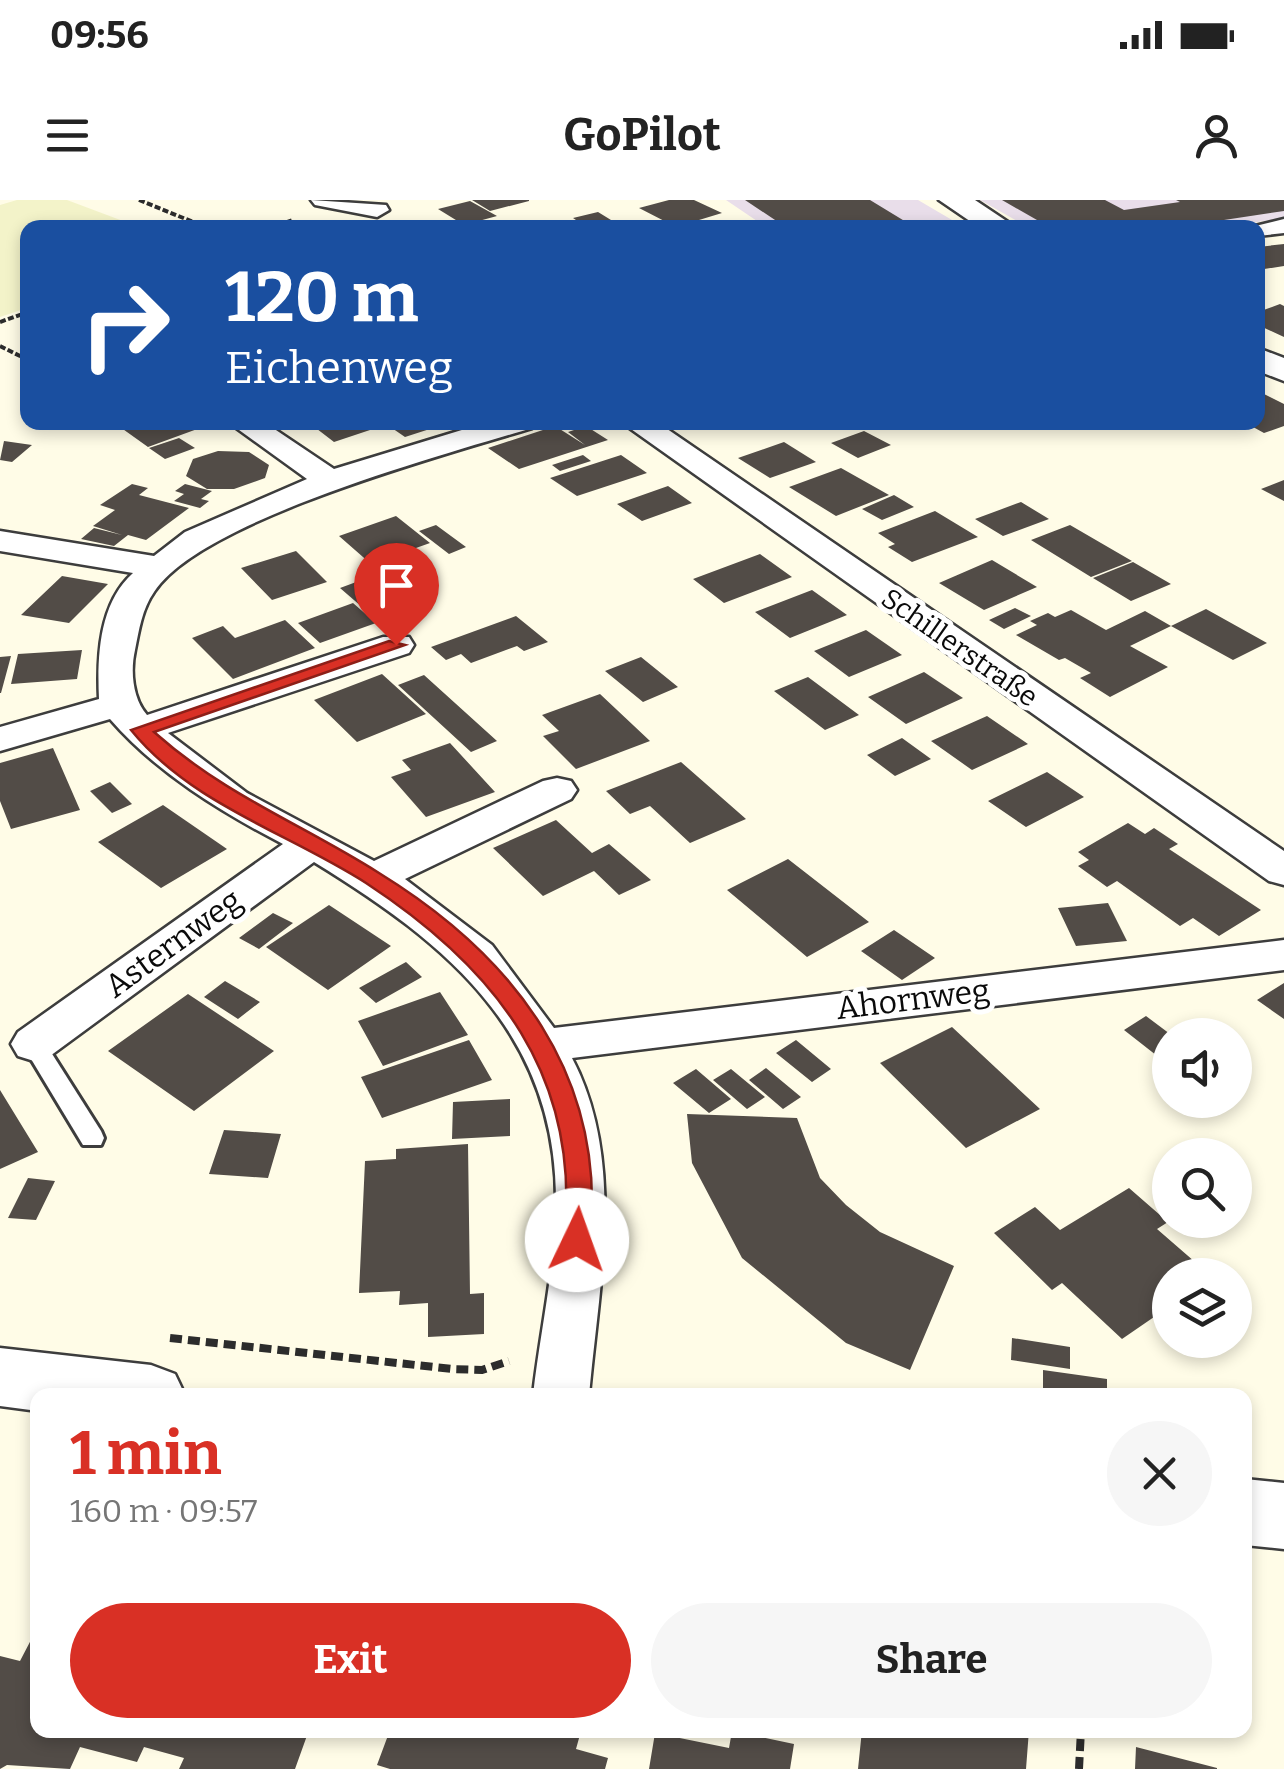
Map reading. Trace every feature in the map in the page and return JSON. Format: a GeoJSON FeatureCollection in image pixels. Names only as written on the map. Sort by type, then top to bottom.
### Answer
{"type":"FeatureCollection","features":[{"type":"Feature","properties":{"kind":"street"},"geometry":{"type":"LineString","coordinates":[[323,200],[380,212]]}},
{"type":"Feature","properties":{"kind":"street"},"geometry":{"type":"LineString","coordinates":[[954,200],[988,220]]}},
{"type":"Feature","properties":{"kind":"street"},"geometry":{"type":"LineString","coordinates":[[256,430],[330,480]]}},
{"type":"Feature","properties":{"kind":"street"},"geometry":{"type":"LineString","coordinates":[[495,430],[330,480],[198,539],[140,584],[124,618],[116,658],[129,718],[182,767],[232,802],[373,878],[476,956],[544,1047],[560,1080],[573,1127],[581,1205],[562,1388]]}},
{"type":"Feature","properties":{"kind":"street","name":"Schillerstraße"},"geometry":{"type":"LineString","coordinates":[[648,430],[1284,871]]}},
{"type":"Feature","properties":{"kind":"street"},"geometry":{"type":"LineString","coordinates":[[0,541],[159,567]]}},
{"type":"Feature","properties":{"kind":"street"},"geometry":{"type":"LineString","coordinates":[[0,738],[129,718],[396,645]]}},
{"type":"Feature","properties":{"kind":"street"},"geometry":{"type":"LineString","coordinates":[[373,878],[558,790]]}},
{"type":"Feature","properties":{"kind":"street","name":"Asternweg"},"geometry":{"type":"LineString","coordinates":[[34,1044],[312,842]]}},
{"type":"Feature","properties":{"kind":"street","name":"Ahornweg"},"geometry":{"type":"LineString","coordinates":[[544,1047],[1284,954]]}},
{"type":"Feature","properties":{"kind":"street"},"geometry":{"type":"LineString","coordinates":[[0,1377],[154,1366]]}},
{"type":"Feature","properties":{"kind":"street"},"geometry":{"type":"LineString","coordinates":[[1252,1513],[1284,1516]]}},
{"type":"Feature","properties":{"kind":"lane"},"geometry":{"type":"LineString","coordinates":[[34,1044],[92,1138]]}},
{"type":"Feature","properties":{"kind":"path"},"geometry":{"type":"LineString","coordinates":[[139,200],[188,220]]}},
{"type":"Feature","properties":{"kind":"path"},"geometry":{"type":"LineString","coordinates":[[154,1366],[482,1370],[507,1360],[562,1388]]}},
{"type":"Feature","properties":{"kind":"path"},"geometry":{"type":"LineString","coordinates":[[1079,1769],[1081,1738]]}},
{"type":"Feature","properties":{"kind":"shaded area"},"geometry":{"type":"Polygon","coordinates":[[[726,200],[918,200],[952,220],[756,220],[726,200]]]}},
{"type":"Feature","properties":{"kind":"shaded area"},"geometry":{"type":"Polygon","coordinates":[[[980,200],[1284,200],[1284,218],[1265,221],[1016,220],[980,200]]]}},
{"type":"Feature","properties":{"kind":"green space"},"geometry":{"type":"Polygon","coordinates":[[[17,200],[67,200],[120,220],[20,220],[20,310],[0,317],[0,205],[17,200]]]}},
{"type":"Feature","properties":{"kind":"building"},"geometry":{"type":"Polygon","coordinates":[[[472,200],[529,200],[529,201],[490,211],[472,200]]]}},
{"type":"Feature","properties":{"kind":"building"},"geometry":{"type":"Polygon","coordinates":[[[669,200],[694,200],[722,213],[699,220],[662,220],[639,208],[669,200]]]}},
{"type":"Feature","properties":{"kind":"building"},"geometry":{"type":"Polygon","coordinates":[[[745,200],[870,200],[903,220],[775,220],[745,200]]]}},
{"type":"Feature","properties":{"kind":"building"},"geometry":{"type":"Polygon","coordinates":[[[1002,200],[1105,200],[1124,210],[1180,202],[1176,200],[1284,200],[1284,211],[1224,220],[1037,220],[1002,200]]]}},
{"type":"Feature","properties":{"kind":"building"},"geometry":{"type":"Polygon","coordinates":[[[470,201],[497,216],[456,220],[438,209],[470,201]]]}},
{"type":"Feature","properties":{"kind":"building"},"geometry":{"type":"Polygon","coordinates":[[[598,212],[611,220],[576,220],[573,218],[598,212]]]}},
{"type":"Feature","properties":{"kind":"building"},"geometry":{"type":"Polygon","coordinates":[[[1284,244],[1284,266],[1265,269],[1265,246],[1284,244]]]}},
{"type":"Feature","properties":{"kind":"building"},"geometry":{"type":"Polygon","coordinates":[[[1284,306],[1284,337],[1265,328],[1265,309],[1284,306]]]}},
{"type":"Feature","properties":{"kind":"building"},"geometry":{"type":"Polygon","coordinates":[[[1265,394],[1284,404],[1284,426],[1264,433],[1259,430],[1265,430],[1265,394]]]}},
{"type":"Feature","properties":{"kind":"building"},"geometry":{"type":"Polygon","coordinates":[[[124,430],[195,430],[148,447],[124,430]]]}},
{"type":"Feature","properties":{"kind":"building"},"geometry":{"type":"Polygon","coordinates":[[[318,430],[370,430],[334,442],[318,430]]]}},
{"type":"Feature","properties":{"kind":"building"},"geometry":{"type":"Polygon","coordinates":[[[395,430],[427,430],[405,437],[395,430]]]}},
{"type":"Feature","properties":{"kind":"building"},"geometry":{"type":"Polygon","coordinates":[[[543,430],[561,430],[585,445],[568,432],[592,430],[608,440],[519,469],[488,448],[543,430]]]}},
{"type":"Feature","properties":{"kind":"building"},"geometry":{"type":"Polygon","coordinates":[[[864,431],[891,445],[858,458],[831,443],[864,431]]]}},
{"type":"Feature","properties":{"kind":"building"},"geometry":{"type":"Polygon","coordinates":[[[179,438],[195,448],[165,459],[149,448],[179,438]]]}},
{"type":"Feature","properties":{"kind":"building"},"geometry":{"type":"Polygon","coordinates":[[[4,441],[32,445],[12,462],[0,460],[4,441]]]}},
{"type":"Feature","properties":{"kind":"building"},"geometry":{"type":"Polygon","coordinates":[[[784,442],[816,462],[770,478],[738,458],[784,442]]]}},
{"type":"Feature","properties":{"kind":"building"},"geometry":{"type":"Polygon","coordinates":[[[218,451],[249,452],[269,465],[265,478],[234,489],[207,489],[186,476],[193,459],[218,451]]]}},
{"type":"Feature","properties":{"kind":"building"},"geometry":{"type":"Polygon","coordinates":[[[583,455],[591,461],[560,471],[552,465],[583,455]]]}},
{"type":"Feature","properties":{"kind":"building"},"geometry":{"type":"Polygon","coordinates":[[[621,455],[647,473],[577,496],[550,478],[621,455]]]}},
{"type":"Feature","properties":{"kind":"building"},"geometry":{"type":"Polygon","coordinates":[[[841,468],[889,495],[836,516],[789,487],[841,468]]]}},
{"type":"Feature","properties":{"kind":"building"},"geometry":{"type":"Polygon","coordinates":[[[1284,480],[1284,501],[1261,489],[1284,480]]]}},
{"type":"Feature","properties":{"kind":"building"},"geometry":{"type":"Polygon","coordinates":[[[132,484],[148,488],[139,495],[189,508],[146,540],[128,535],[114,546],[81,539],[94,528],[122,535],[93,526],[115,510],[100,505],[132,484]]]}},
{"type":"Feature","properties":{"kind":"building"},"geometry":{"type":"Polygon","coordinates":[[[185,484],[212,491],[201,499],[209,501],[200,508],[174,501],[184,494],[175,491],[185,484]]]}},
{"type":"Feature","properties":{"kind":"building"},"geometry":{"type":"Polygon","coordinates":[[[668,486],[692,503],[642,521],[617,504],[668,486]]]}},
{"type":"Feature","properties":{"kind":"building"},"geometry":{"type":"Polygon","coordinates":[[[894,495],[914,507],[882,520],[862,509],[894,495]]]}},
{"type":"Feature","properties":{"kind":"building"},"geometry":{"type":"Polygon","coordinates":[[[1021,502],[1049,519],[1003,536],[975,519],[1021,502]]]}},
{"type":"Feature","properties":{"kind":"building"},"geometry":{"type":"Polygon","coordinates":[[[935,511],[978,537],[912,562],[888,547],[895,544],[878,533],[935,511]]]}},
{"type":"Feature","properties":{"kind":"building"},"geometry":{"type":"Polygon","coordinates":[[[396,516],[430,543],[371,564],[339,536],[396,516]]]}},
{"type":"Feature","properties":{"kind":"building"},"geometry":{"type":"Polygon","coordinates":[[[436,525],[466,547],[449,554],[419,531],[436,525]]]}},
{"type":"Feature","properties":{"kind":"building"},"geometry":{"type":"Polygon","coordinates":[[[1070,525],[1132,561],[1091,577],[1031,540],[1070,525]]]}},
{"type":"Feature","properties":{"kind":"building"},"geometry":{"type":"Polygon","coordinates":[[[296,551],[327,582],[272,600],[241,568],[296,551]]]}},
{"type":"Feature","properties":{"kind":"building"},"geometry":{"type":"Polygon","coordinates":[[[760,554],[792,577],[724,603],[693,579],[760,554]]]}},
{"type":"Feature","properties":{"kind":"building"},"geometry":{"type":"Polygon","coordinates":[[[992,560],[1037,587],[984,610],[939,583],[992,560]]]}},
{"type":"Feature","properties":{"kind":"building"},"geometry":{"type":"Polygon","coordinates":[[[1133,562],[1171,584],[1131,601],[1093,578],[1133,562]]]}},
{"type":"Feature","properties":{"kind":"building"},"geometry":{"type":"Polygon","coordinates":[[[62,576],[108,584],[69,623],[21,615],[62,576]]]}},
{"type":"Feature","properties":{"kind":"building"},"geometry":{"type":"Polygon","coordinates":[[[367,578],[397,603],[369,613],[340,588],[367,578]]]}},
{"type":"Feature","properties":{"kind":"building"},"geometry":{"type":"Polygon","coordinates":[[[812,590],[847,615],[790,638],[755,612],[812,590]]]}},
{"type":"Feature","properties":{"kind":"building"},"geometry":{"type":"Polygon","coordinates":[[[353,603],[376,623],[320,643],[298,623],[353,603]]]}},
{"type":"Feature","properties":{"kind":"building"},"geometry":{"type":"Polygon","coordinates":[[[1015,608],[1031,616],[1004,629],[989,620],[1015,608]]]}},
{"type":"Feature","properties":{"kind":"building"},"geometry":{"type":"Polygon","coordinates":[[[1206,609],[1267,643],[1233,660],[1171,626],[1206,609]]]}},
{"type":"Feature","properties":{"kind":"building"},"geometry":{"type":"Polygon","coordinates":[[[1071,610],[1106,630],[1145,611],[1171,626],[1130,646],[1168,667],[1110,697],[1080,678],[1091,673],[1016,635],[1037,625],[1030,621],[1048,613],[1055,617],[1071,610]]]}},
{"type":"Feature","properties":{"kind":"building"},"geometry":{"type":"Polygon","coordinates":[[[516,616],[548,642],[524,651],[517,646],[471,663],[461,654],[446,660],[431,647],[516,616]]]}},
{"type":"Feature","properties":{"kind":"building"},"geometry":{"type":"Polygon","coordinates":[[[285,620],[315,648],[233,679],[192,638],[223,626],[235,638],[285,620]]]}},
{"type":"Feature","properties":{"kind":"building"},"geometry":{"type":"Polygon","coordinates":[[[866,630],[902,655],[849,677],[814,651],[866,630]]]}},
{"type":"Feature","properties":{"kind":"building"},"geometry":{"type":"Polygon","coordinates":[[[82,650],[77,679],[11,684],[18,654],[82,650]]]}},
{"type":"Feature","properties":{"kind":"building"},"geometry":{"type":"Polygon","coordinates":[[[11,656],[1,693],[0,693],[0,657],[11,656]]]}},
{"type":"Feature","properties":{"kind":"building"},"geometry":{"type":"Polygon","coordinates":[[[641,657],[678,687],[643,702],[605,671],[641,657]]]}},
{"type":"Feature","properties":{"kind":"building"},"geometry":{"type":"Polygon","coordinates":[[[924,672],[963,698],[906,724],[868,697],[924,672]]]}},
{"type":"Feature","properties":{"kind":"building"},"geometry":{"type":"Polygon","coordinates":[[[382,674],[426,714],[357,742],[314,700],[382,674]]]}},
{"type":"Feature","properties":{"kind":"building"},"geometry":{"type":"Polygon","coordinates":[[[424,675],[497,741],[471,752],[398,685],[424,675]]]}},
{"type":"Feature","properties":{"kind":"building"},"geometry":{"type":"Polygon","coordinates":[[[808,677],[859,715],[825,730],[774,691],[808,677]]]}},
{"type":"Feature","properties":{"kind":"building"},"geometry":{"type":"Polygon","coordinates":[[[600,694],[650,741],[576,769],[543,736],[559,731],[542,715],[600,694]]]}},
{"type":"Feature","properties":{"kind":"building"},"geometry":{"type":"Polygon","coordinates":[[[987,716],[1028,744],[972,770],[931,741],[987,716]]]}},
{"type":"Feature","properties":{"kind":"building"},"geometry":{"type":"Polygon","coordinates":[[[902,738],[931,759],[895,776],[867,755],[902,738]]]}},
{"type":"Feature","properties":{"kind":"building"},"geometry":{"type":"Polygon","coordinates":[[[450,743],[495,792],[426,817],[391,777],[411,770],[402,760],[450,743]]]}},
{"type":"Feature","properties":{"kind":"building"},"geometry":{"type":"Polygon","coordinates":[[[53,748],[80,810],[11,829],[0,801],[0,763],[53,748]]]}},
{"type":"Feature","properties":{"kind":"building"},"geometry":{"type":"Polygon","coordinates":[[[681,762],[746,819],[690,843],[650,806],[630,814],[606,791],[681,762]]]}},
{"type":"Feature","properties":{"kind":"building"},"geometry":{"type":"Polygon","coordinates":[[[1047,772],[1084,797],[1026,827],[988,801],[1047,772]]]}},
{"type":"Feature","properties":{"kind":"building"},"geometry":{"type":"Polygon","coordinates":[[[110,782],[132,804],[112,813],[90,791],[110,782]]]}},
{"type":"Feature","properties":{"kind":"building"},"geometry":{"type":"Polygon","coordinates":[[[163,805],[227,849],[161,888],[98,842],[163,805]]]}},
{"type":"Feature","properties":{"kind":"building"},"geometry":{"type":"Polygon","coordinates":[[[556,820],[592,853],[609,844],[651,880],[619,895],[594,871],[543,896],[493,848],[556,820]]]}},
{"type":"Feature","properties":{"kind":"building"},"geometry":{"type":"Polygon","coordinates":[[[1128,823],[1145,834],[1154,828],[1178,844],[1169,849],[1261,910],[1219,936],[1193,918],[1180,926],[1117,881],[1107,887],[1078,866],[1089,860],[1078,852],[1128,823]]]}},
{"type":"Feature","properties":{"kind":"building"},"geometry":{"type":"Polygon","coordinates":[[[788,859],[869,922],[807,957],[727,890],[788,859]]]}},
{"type":"Feature","properties":{"kind":"building"},"geometry":{"type":"Polygon","coordinates":[[[1108,903],[1127,941],[1076,946],[1058,908],[1108,903]]]}},
{"type":"Feature","properties":{"kind":"building"},"geometry":{"type":"Polygon","coordinates":[[[329,905],[391,946],[328,990],[266,947],[329,905]]]}},
{"type":"Feature","properties":{"kind":"building"},"geometry":{"type":"Polygon","coordinates":[[[273,913],[293,923],[259,949],[239,938],[273,913]]]}},
{"type":"Feature","properties":{"kind":"building"},"geometry":{"type":"Polygon","coordinates":[[[894,930],[935,958],[902,980],[861,951],[894,930]]]}},
{"type":"Feature","properties":{"kind":"building"},"geometry":{"type":"Polygon","coordinates":[[[406,962],[422,977],[376,1003],[359,988],[406,962]]]}},
{"type":"Feature","properties":{"kind":"building"},"geometry":{"type":"Polygon","coordinates":[[[225,981],[260,1002],[238,1019],[204,997],[225,981]]]}},
{"type":"Feature","properties":{"kind":"building"},"geometry":{"type":"Polygon","coordinates":[[[1284,983],[1284,1019],[1257,1000],[1284,983]]]}},
{"type":"Feature","properties":{"kind":"building"},"geometry":{"type":"Polygon","coordinates":[[[440,992],[468,1035],[383,1066],[358,1021],[440,992]]]}},
{"type":"Feature","properties":{"kind":"building"},"geometry":{"type":"Polygon","coordinates":[[[188,994],[274,1051],[194,1111],[108,1051],[188,994]]]}},
{"type":"Feature","properties":{"kind":"building"},"geometry":{"type":"Polygon","coordinates":[[[1146,1016],[1152,1020],[1152,1052],[1124,1030],[1146,1016]]]}},
{"type":"Feature","properties":{"kind":"building"},"geometry":{"type":"Polygon","coordinates":[[[952,1027],[1040,1109],[966,1148],[880,1063],[952,1027]]]}},
{"type":"Feature","properties":{"kind":"building"},"geometry":{"type":"Polygon","coordinates":[[[469,1040],[492,1080],[382,1118],[361,1077],[469,1040]]]}},
{"type":"Feature","properties":{"kind":"building"},"geometry":{"type":"Polygon","coordinates":[[[796,1040],[831,1069],[812,1082],[776,1053],[796,1040]]]}},
{"type":"Feature","properties":{"kind":"building"},"geometry":{"type":"Polygon","coordinates":[[[766,1068],[801,1097],[783,1109],[749,1080],[766,1068]]]}},
{"type":"Feature","properties":{"kind":"building"},"geometry":{"type":"Polygon","coordinates":[[[696,1069],[731,1099],[709,1113],[673,1083],[696,1069]]]}},
{"type":"Feature","properties":{"kind":"building"},"geometry":{"type":"Polygon","coordinates":[[[731,1069],[765,1097],[747,1109],[713,1080],[731,1069]]]}},
{"type":"Feature","properties":{"kind":"building"},"geometry":{"type":"Polygon","coordinates":[[[0,1090],[38,1152],[0,1169],[0,1090]]]}},
{"type":"Feature","properties":{"kind":"building"},"geometry":{"type":"Polygon","coordinates":[[[510,1099],[510,1136],[452,1139],[453,1102],[510,1099]]]}},
{"type":"Feature","properties":{"kind":"building"},"geometry":{"type":"Polygon","coordinates":[[[687,1114],[797,1118],[820,1178],[846,1205],[880,1232],[954,1266],[910,1370],[846,1343],[742,1258],[692,1163],[687,1114]]]}},
{"type":"Feature","properties":{"kind":"building"},"geometry":{"type":"Polygon","coordinates":[[[224,1130],[281,1134],[268,1178],[209,1174],[224,1130]]]}},
{"type":"Feature","properties":{"kind":"building"},"geometry":{"type":"Polygon","coordinates":[[[468,1144],[470,1294],[484,1293],[484,1334],[428,1337],[428,1303],[399,1305],[400,1291],[359,1293],[365,1161],[396,1159],[396,1149],[468,1144]]]}},
{"type":"Feature","properties":{"kind":"building"},"geometry":{"type":"Polygon","coordinates":[[[28,1178],[55,1181],[36,1220],[8,1218],[28,1178]]]}},
{"type":"Feature","properties":{"kind":"building"},"geometry":{"type":"Polygon","coordinates":[[[1129,1188],[1152,1208],[1152,1238],[1167,1238],[1190,1258],[1152,1258],[1152,1318],[1122,1339],[1062,1283],[1052,1290],[994,1233],[1035,1207],[1060,1230],[1129,1188]]]}},
{"type":"Feature","properties":{"kind":"building"},"geometry":{"type":"Polygon","coordinates":[[[1012,1338],[1070,1347],[1070,1369],[1011,1360],[1012,1338]]]}},
{"type":"Feature","properties":{"kind":"building"},"geometry":{"type":"Polygon","coordinates":[[[1043,1370],[1107,1379],[1107,1388],[1043,1388],[1043,1370]]]}},
{"type":"Feature","properties":{"kind":"building"},"geometry":{"type":"Polygon","coordinates":[[[30,1642],[30,1738],[306,1738],[295,1769],[179,1769],[184,1758],[144,1747],[137,1762],[80,1747],[70,1769],[7,1765],[0,1769],[0,1656],[20,1661],[30,1642]]]}},
{"type":"Feature","properties":{"kind":"building"},"geometry":{"type":"Polygon","coordinates":[[[387,1738],[579,1738],[576,1749],[608,1758],[605,1769],[390,1769],[377,1765],[387,1738]]]}},
{"type":"Feature","properties":{"kind":"building"},"geometry":{"type":"Polygon","coordinates":[[[654,1738],[680,1738],[729,1748],[731,1738],[765,1738],[794,1744],[790,1769],[649,1769],[654,1738]]]}},
{"type":"Feature","properties":{"kind":"building"},"geometry":{"type":"Polygon","coordinates":[[[861,1738],[1028,1738],[1026,1769],[858,1769],[861,1738]]]}},
{"type":"Feature","properties":{"kind":"building"},"geometry":{"type":"Polygon","coordinates":[[[1136,1747],[1217,1768],[1217,1769],[1135,1769],[1136,1747]]]}},
{"type":"Feature","properties":{"kind":"route"},"geometry":{"type":"LineString","coordinates":[[396,645],[140,730],[182,767],[232,802],[373,878],[476,956],[544,1047],[560,1080],[573,1127],[581,1205],[577,1240]]}}]}
